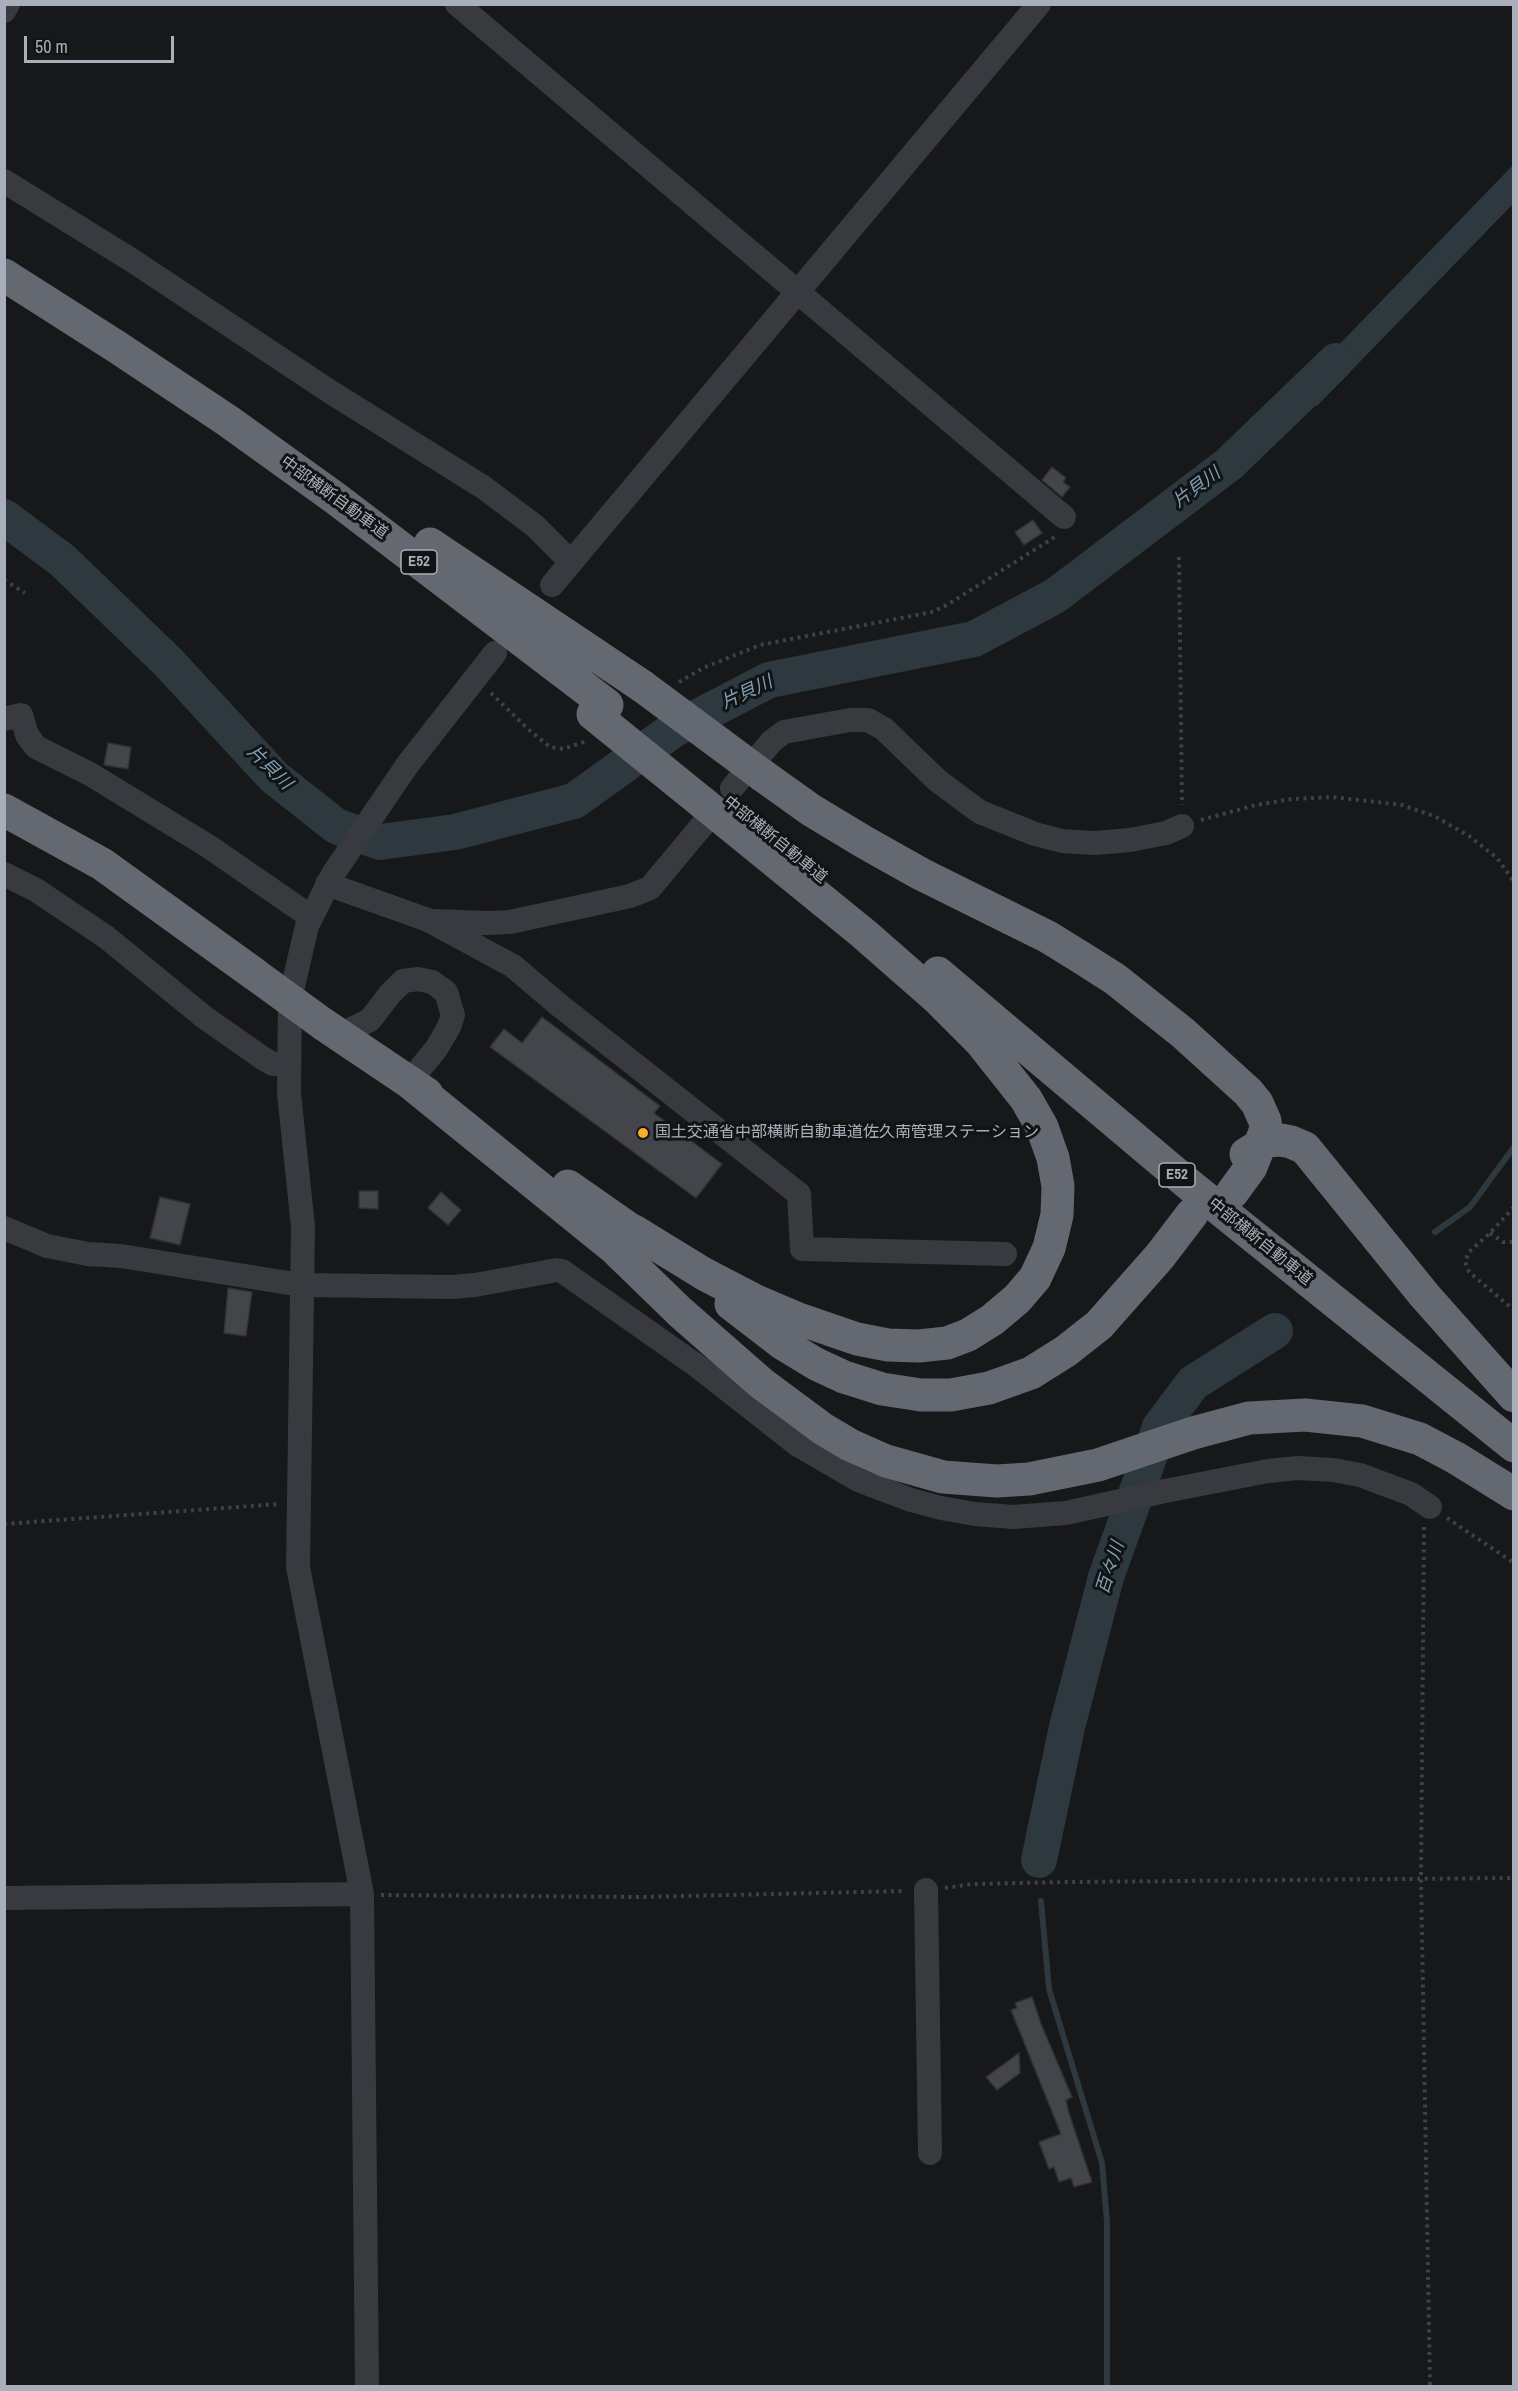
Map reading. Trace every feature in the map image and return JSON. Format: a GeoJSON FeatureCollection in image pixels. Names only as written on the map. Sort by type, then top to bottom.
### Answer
{"type":"FeatureCollection","features":[{"type":"Feature","properties":{"kind":"highway","name":"中部横断自動車道"},"geometry":{"type":"LineString","coordinates":[[4,275],[228,421],[499,621],[597,719],[714,801],[970,999],[1192,1187],[1514,1446]]}},
{"type":"Feature","properties":{"kind":"highway"},"geometry":{"type":"LineString","coordinates":[[228,421],[392,520],[642,686],[811,810],[921,874],[1048,938],[1115,979],[1183,1032],[1257,1103],[1266,1129],[1251,1167],[1225,1187]]}},
{"type":"Feature","properties":{"kind":"highway"},"geometry":{"type":"LineString","coordinates":[[624,1239],[796,1318],[857,1339],[888,1345],[919,1346],[947,1342],[968,1335],[993,1320],[1017,1299],[1035,1278],[1049,1248],[1057,1215],[1058,1186],[1053,1158],[1042,1127],[1026,1099],[980,1041],[937,998],[714,801]]}},
{"type":"Feature","properties":{"kind":"highway"},"geometry":{"type":"LineString","coordinates":[[4,810],[102,864],[409,1082],[624,1239],[804,1378],[842,1397],[875,1407],[921,1414],[983,1408],[1021,1397],[1054,1382],[1086,1359],[1114,1334],[1199,1220]]}},
{"type":"Feature","properties":{"kind":"highway"},"geometry":{"type":"LineString","coordinates":[[1260,1144],[1281,1140],[1305,1148],[1425,1296],[1514,1396]]}},
{"type":"Feature","properties":{"kind":"highway"},"geometry":{"type":"LineString","coordinates":[[624,1239],[680,1312],[787,1403],[850,1445],[886,1461],[943,1477],[997,1481],[1063,1474],[1249,1418],[1305,1414],[1362,1421],[1420,1439],[1514,1494]]}},
{"type":"Feature","properties":{"kind":"street"},"geometry":{"type":"LineString","coordinates":[[4,11],[8,4]]}},
{"type":"Feature","properties":{"kind":"street"},"geometry":{"type":"LineString","coordinates":[[457,4],[1064,517]]}},
{"type":"Feature","properties":{"kind":"street"},"geometry":{"type":"LineString","coordinates":[[552,585],[1039,4]]}},
{"type":"Feature","properties":{"kind":"street"},"geometry":{"type":"LineString","coordinates":[[4,181],[133,261],[329,391],[483,487],[535,526],[571,562]]}},
{"type":"Feature","properties":{"kind":"street"},"geometry":{"type":"LineString","coordinates":[[367,2386],[362,1894],[298,1567],[302,1217],[291,1132],[287,1064],[290,999],[301,946],[311,917],[330,879],[386,794],[495,653]]}},
{"type":"Feature","properties":{"kind":"street"},"geometry":{"type":"LineString","coordinates":[[4,719],[21,715],[27,735],[36,747],[90,774],[208,846],[311,917]]}},
{"type":"Feature","properties":{"kind":"street"},"geometry":{"type":"LineString","coordinates":[[428,920],[486,923],[510,921],[630,896],[650,888],[714,801],[772,741],[784,732],[850,720],[868,720],[884,729],[938,781],[972,806],[999,820],[1035,834],[1062,841],[1095,843],[1130,840],[1166,833],[1182,826]]}},
{"type":"Feature","properties":{"kind":"street"},"geometry":{"type":"LineString","coordinates":[[4,874],[36,890],[106,937],[204,1017],[264,1059],[273,1064],[287,1064]]}},
{"type":"Feature","properties":{"kind":"street"},"geometry":{"type":"LineString","coordinates":[[330,879],[428,920],[513,966],[559,1005],[799,1194],[802,1249],[1005,1254]]}},
{"type":"Feature","properties":{"kind":"street"},"geometry":{"type":"LineString","coordinates":[[332,1029],[370,1020],[403,981],[418,979],[432,982],[446,992],[453,1015],[436,1049],[409,1082]]}},
{"type":"Feature","properties":{"kind":"street"},"geometry":{"type":"LineString","coordinates":[[4,1228],[46,1246],[301,1285],[452,1287],[562,1271],[700,1368],[798,1445],[858,1480],[911,1500],[975,1515],[1038,1516],[1066,1513],[1165,1491],[1284,1469],[1333,1470],[1384,1483],[1411,1494],[1430,1507]]}},
{"type":"Feature","properties":{"kind":"street"},"geometry":{"type":"LineString","coordinates":[[926,1890],[930,2153]]}},
{"type":"Feature","properties":{"kind":"street"},"geometry":{"type":"LineString","coordinates":[[4,1898],[362,1894]]}},
{"type":"Feature","properties":{"kind":"path"},"geometry":{"type":"LineString","coordinates":[[676,684],[703,668],[760,645],[932,612],[1063,532],[1066,524],[1064,517]]}},
{"type":"Feature","properties":{"kind":"path"},"geometry":{"type":"LineString","coordinates":[[1179,556],[1182,826],[1256,805],[1292,799],[1332,797],[1402,805],[1436,817],[1469,836],[1497,858],[1514,882]]}},
{"type":"Feature","properties":{"kind":"path"},"geometry":{"type":"LineString","coordinates":[[4,580],[24,593]]}},
{"type":"Feature","properties":{"kind":"path"},"geometry":{"type":"LineString","coordinates":[[476,677],[529,730],[550,747],[563,749],[597,719]]}},
{"type":"Feature","properties":{"kind":"path"},"geometry":{"type":"LineString","coordinates":[[1514,1207],[1469,1252],[1466,1262],[1469,1272],[1514,1310]]}},
{"type":"Feature","properties":{"kind":"path"},"geometry":{"type":"LineString","coordinates":[[1490,1233],[1503,1242],[1514,1242]]}},
{"type":"Feature","properties":{"kind":"path"},"geometry":{"type":"LineString","coordinates":[[4,1524],[298,1503]]}},
{"type":"Feature","properties":{"kind":"path"},"geometry":{"type":"LineString","coordinates":[[1430,2386],[1421,1867],[1424,1523],[1430,1507],[1514,1563]]}},
{"type":"Feature","properties":{"kind":"shaded area"},"geometry":{"type":"Polygon","coordinates":[[[1513,165],[1513,204],[1317,406],[1296,389],[1513,165]]]}},
{"type":"Feature","properties":{"kind":"building"},"geometry":{"type":"Polygon","coordinates":[[[1052,467],[1066,478],[1063,482],[1070,487],[1062,497],[1042,480],[1052,467]]]}},
{"type":"Feature","properties":{"kind":"building"},"geometry":{"type":"Polygon","coordinates":[[[1033,520],[1042,533],[1024,545],[1015,532],[1033,520]]]}},
{"type":"Feature","properties":{"kind":"building"},"geometry":{"type":"Polygon","coordinates":[[[108,743],[131,747],[128,769],[104,765],[108,743]]]}},
{"type":"Feature","properties":{"kind":"building"},"geometry":{"type":"Polygon","coordinates":[[[542,1017],[660,1106],[654,1113],[722,1164],[696,1198],[490,1047],[504,1029],[522,1043],[542,1017]]]}},
{"type":"Feature","properties":{"kind":"building"},"geometry":{"type":"Polygon","coordinates":[[[359,1191],[378,1191],[378,1209],[359,1208],[359,1191]]]}},
{"type":"Feature","properties":{"kind":"building"},"geometry":{"type":"Polygon","coordinates":[[[441,1192],[461,1210],[448,1225],[428,1208],[441,1192]]]}},
{"type":"Feature","properties":{"kind":"building"},"geometry":{"type":"Polygon","coordinates":[[[160,1197],[190,1204],[180,1245],[150,1238],[160,1197]]]}},
{"type":"Feature","properties":{"kind":"building"},"geometry":{"type":"Polygon","coordinates":[[[228,1288],[252,1292],[246,1336],[224,1333],[228,1288]]]}},
{"type":"Feature","properties":{"kind":"building"},"geometry":{"type":"Polygon","coordinates":[[[1032,1997],[1072,2097],[1066,2100],[1068,2110],[1092,2182],[1074,2187],[1071,2178],[1059,2182],[1054,2167],[1049,2169],[1039,2142],[1061,2134],[1011,2010],[1017,2008],[1015,2003],[1032,1997]]]}},
{"type":"Feature","properties":{"kind":"building"},"geometry":{"type":"Polygon","coordinates":[[[1019,2053],[1020,2073],[997,2090],[986,2077],[1019,2053]]]}},
{"type":"Feature","properties":{"kind":"waterway","name":"片貝川"},"geometry":{"type":"LineString","coordinates":[[4,517],[62,560],[168,662],[274,777],[336,826],[380,842],[455,832],[574,801],[673,730],[769,680],[974,639],[1055,596],[1229,464],[1336,361]]}},
{"type":"Feature","properties":{"kind":"waterway","name":"百々川"},"geometry":{"type":"LineString","coordinates":[[1435,1232],[1470,1207],[1514,1147]]}},
{"type":"Feature","properties":{"kind":"waterway","name":"百々川"},"geometry":{"type":"LineString","coordinates":[[1039,1860],[1067,1727],[1106,1577],[1160,1427],[1193,1383],[1275,1331]]}},
{"type":"Feature","properties":{"kind":"waterway"},"geometry":{"type":"LineString","coordinates":[[1041,1901],[1049,1989],[1102,2163],[1107,2222],[1107,2386]]}},
{"type":"Feature","properties":{"kind":"place","name":"国土交通省中部横断自動車道佐久南管理ステーション"},"geometry":{"type":"Point","coordinates":[643,1133]}}]}
